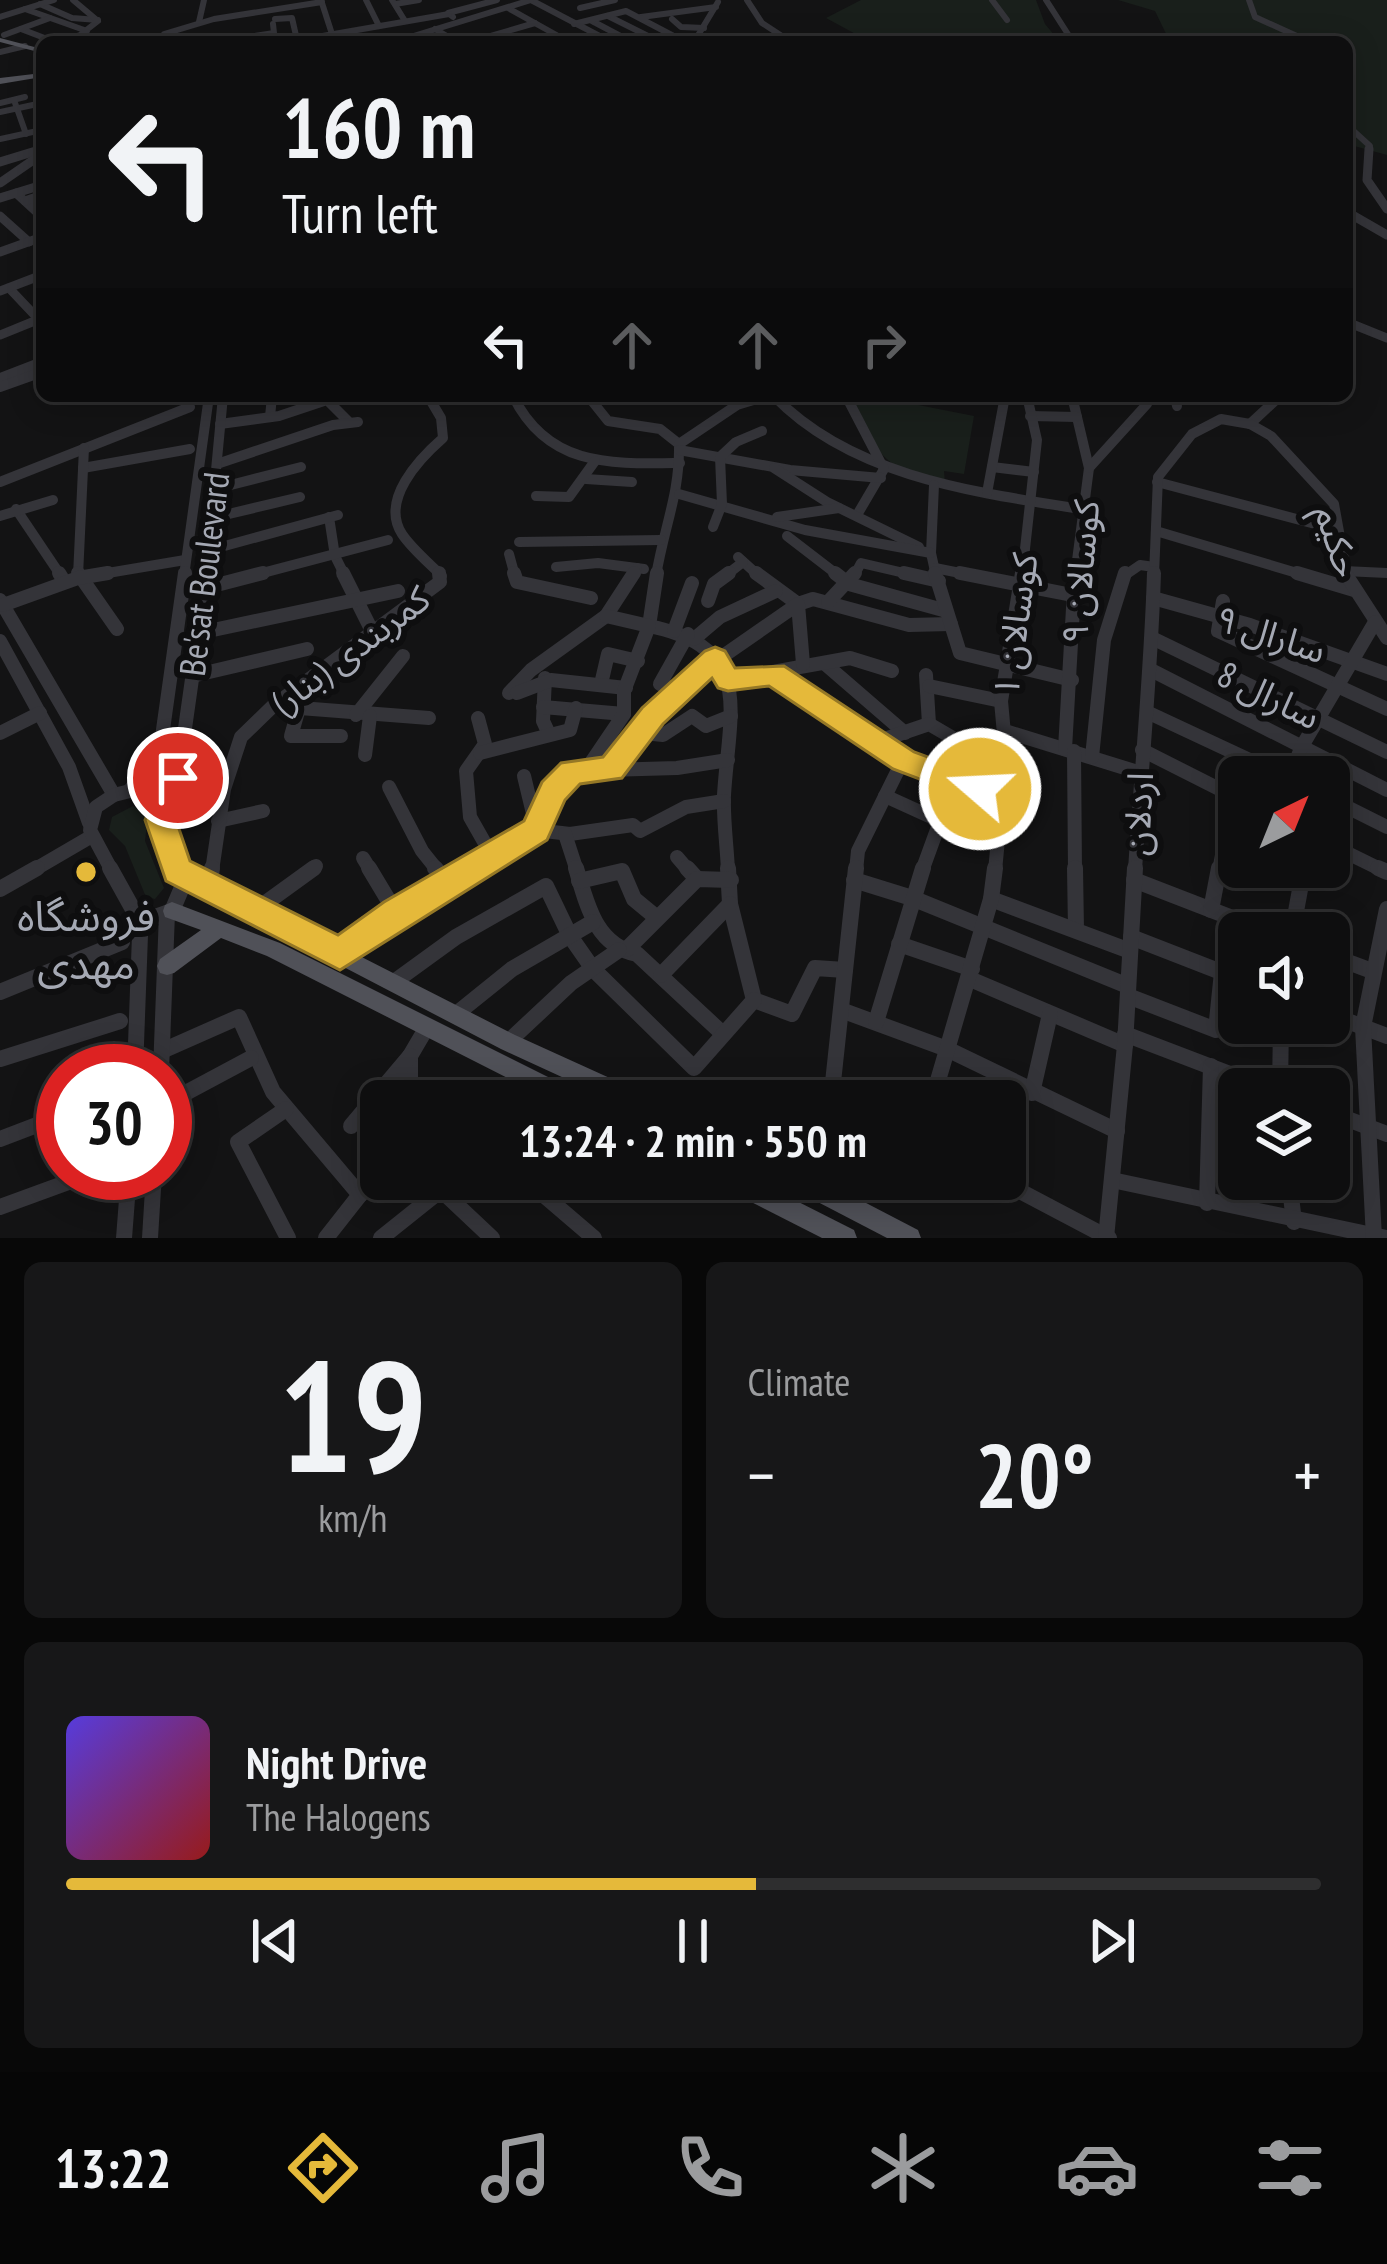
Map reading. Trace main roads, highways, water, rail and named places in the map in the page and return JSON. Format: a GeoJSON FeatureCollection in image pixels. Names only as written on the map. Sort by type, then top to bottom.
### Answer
{"type":"FeatureCollection","features":[{"type":"Feature","properties":{"kind":"main road"},"geometry":{"type":"LineString","coordinates":[[2,38],[36,49]]}},
{"type":"Feature","properties":{"kind":"main road"},"geometry":{"type":"LineString","coordinates":[[0,81],[36,76]]}},
{"type":"Feature","properties":{"kind":"main road"},"geometry":{"type":"LineString","coordinates":[[177,871],[508,1042],[592,1080]]}},
{"type":"Feature","properties":{"kind":"main road"},"geometry":{"type":"LineString","coordinates":[[170,912],[273,949],[533,1080]]}},
{"type":"Feature","properties":{"kind":"main road"},"geometry":{"type":"LineString","coordinates":[[167,966],[218,929]]}},
{"type":"Feature","properties":{"kind":"main road"},"geometry":{"type":"LineString","coordinates":[[771,1200],[846,1238]]}},
{"type":"Feature","properties":{"kind":"main road"},"geometry":{"type":"LineString","coordinates":[[841,1200],[910,1238]]}},
{"type":"Feature","properties":{"kind":"place","name":"فروشگاه مهدی"},"geometry":{"type":"Point","coordinates":[86,872]}}]}
